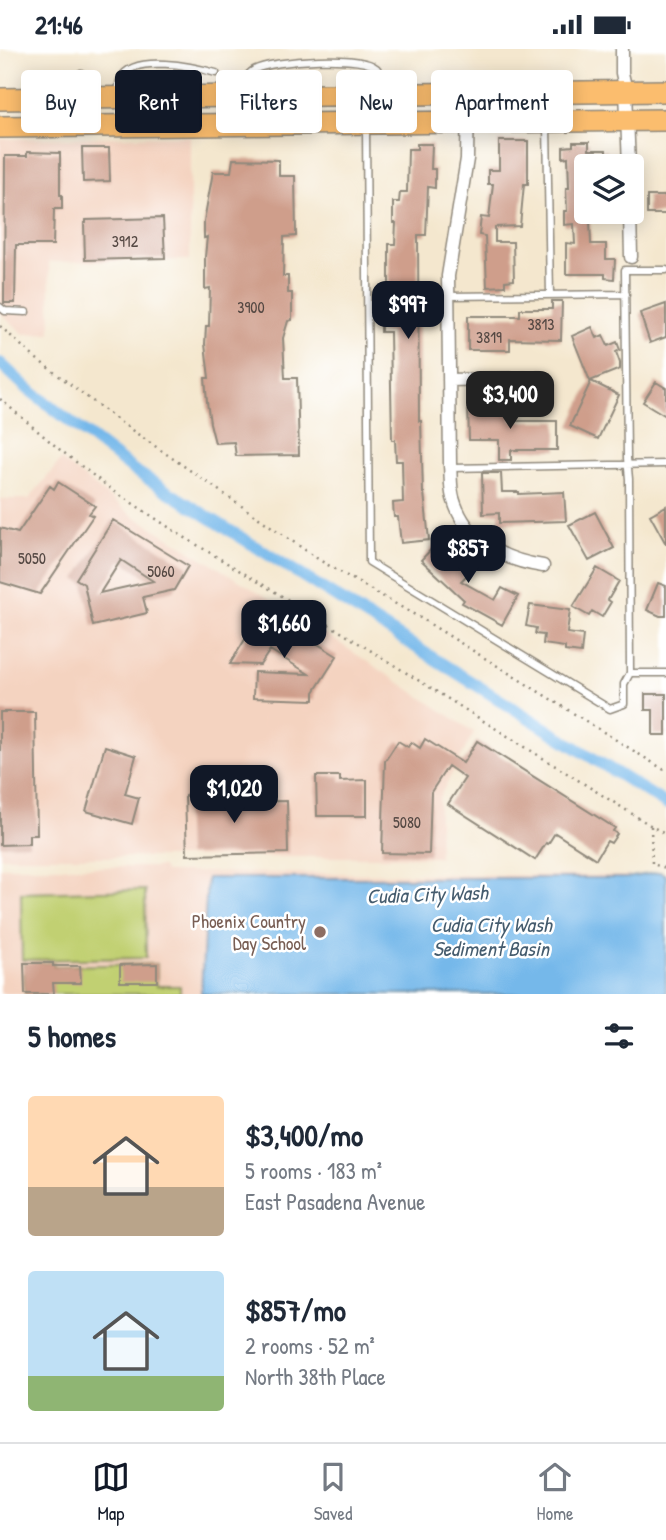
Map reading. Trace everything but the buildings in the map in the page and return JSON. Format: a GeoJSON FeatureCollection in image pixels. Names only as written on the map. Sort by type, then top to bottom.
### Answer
{"type":"FeatureCollection","features":[{"type":"Feature","properties":{"kind":"main road"},"geometry":{"type":"LineString","coordinates":[[573,92],[666,91]]}},
{"type":"Feature","properties":{"kind":"main road"},"geometry":{"type":"LineString","coordinates":[[202,96],[216,96],[215,124]]}},
{"type":"Feature","properties":{"kind":"main road"},"geometry":{"type":"LineString","coordinates":[[0,99],[21,99]]}},
{"type":"Feature","properties":{"kind":"main road"},"geometry":{"type":"LineString","coordinates":[[573,121],[666,120]]}},
{"type":"Feature","properties":{"kind":"main road"},"geometry":{"type":"LineString","coordinates":[[0,127],[336,123]]}},
{"type":"Feature","properties":{"kind":"street"},"geometry":{"type":"LineString","coordinates":[[621,49],[629,154]]}},
{"type":"Feature","properties":{"kind":"street"},"geometry":{"type":"LineString","coordinates":[[468,133],[467,159],[448,276],[452,496],[459,513],[476,537],[513,560],[543,566]]}},
{"type":"Feature","properties":{"kind":"street"},"geometry":{"type":"LineString","coordinates":[[630,224],[631,257]]}},
{"type":"Feature","properties":{"kind":"street"},"geometry":{"type":"LineString","coordinates":[[449,380],[540,378]]}},
{"type":"Feature","properties":{"kind":"lane"},"geometry":{"type":"LineString","coordinates":[[254,70],[299,59],[356,61],[372,65],[378,70]]}},
{"type":"Feature","properties":{"kind":"lane"},"geometry":{"type":"LineString","coordinates":[[130,70],[139,65],[166,64],[187,65],[216,73]]}},
{"type":"Feature","properties":{"kind":"lane"},"geometry":{"type":"LineString","coordinates":[[366,133],[369,562],[610,709],[624,704],[624,684],[630,673],[625,270],[666,270]]}},
{"type":"Feature","properties":{"kind":"lane"},"geometry":{"type":"LineString","coordinates":[[547,133],[550,295]]}},
{"type":"Feature","properties":{"kind":"lane"},"geometry":{"type":"LineString","coordinates":[[449,296],[625,294]]}},
{"type":"Feature","properties":{"kind":"lane"},"geometry":{"type":"LineString","coordinates":[[0,307],[5,311],[26,312]]}},
{"type":"Feature","properties":{"kind":"lane"},"geometry":{"type":"LineString","coordinates":[[450,468],[666,464]]}},
{"type":"Feature","properties":{"kind":"lane"},"geometry":{"type":"LineString","coordinates":[[630,673],[666,673]]}},
{"type":"Feature","properties":{"kind":"path"},"geometry":{"type":"LineString","coordinates":[[0,326],[34,357],[123,425],[321,561],[422,619],[666,771]]}},
{"type":"Feature","properties":{"kind":"path"},"geometry":{"type":"LineString","coordinates":[[0,399],[101,481],[179,534],[666,835]]}},
{"type":"Feature","properties":{"kind":"path"},"geometry":{"type":"LineString","coordinates":[[651,826],[652,863],[666,868]]}},
{"type":"Feature","properties":{"kind":"shaded area"},"geometry":{"type":"Polygon","coordinates":[[[190,136],[190,260],[49,262],[51,333],[24,334],[0,313],[0,139],[190,136]]]}},
{"type":"Feature","properties":{"kind":"shaded area"},"geometry":{"type":"Polygon","coordinates":[[[61,460],[132,515],[312,625],[474,732],[439,798],[439,857],[0,857],[0,499],[29,499],[61,460]]]}},
{"type":"Feature","properties":{"kind":"shaded area","name":"Cudia City Wash Sediment Basin"},"geometry":{"type":"Polygon","coordinates":[[[0,867],[162,867],[165,872],[639,876],[639,994],[0,994],[0,867]]]}},
{"type":"Feature","properties":{"kind":"green space"},"geometry":{"type":"Polygon","coordinates":[[[145,890],[146,958],[22,960],[21,893],[145,890]]]}},
{"type":"Feature","properties":{"kind":"green space"},"geometry":{"type":"Polygon","coordinates":[[[53,963],[54,966],[157,964],[157,986],[180,986],[180,994],[25,994],[24,964],[53,963]]]}},
{"type":"Feature","properties":{"kind":"water","name":"Cudia City Wash Sediment Basin"},"geometry":{"type":"Polygon","coordinates":[[[660,872],[666,875],[666,994],[201,994],[207,878],[626,878],[660,872]]]}},
{"type":"Feature","properties":{"kind":"waterway"},"geometry":{"type":"LineString","coordinates":[[0,363],[28,389],[132,469],[666,804]]}},
{"type":"Feature","properties":{"kind":"place","name":"Phoenix Country Day School"},"geometry":{"type":"Point","coordinates":[320,932]}},
{"type":"Feature","properties":{"kind":"water label","name":"Cudia City Wash"},"geometry":{"type":"Point","coordinates":[427,894]}}]}
